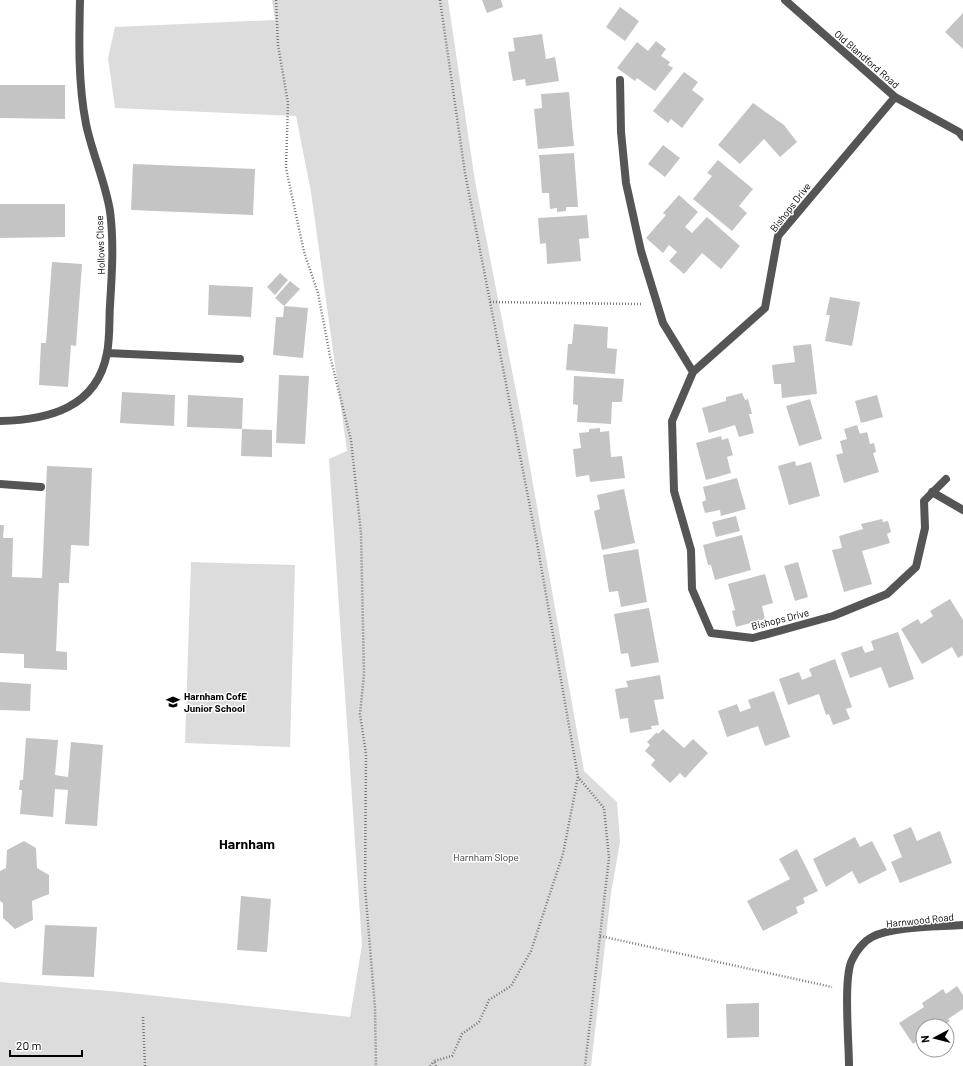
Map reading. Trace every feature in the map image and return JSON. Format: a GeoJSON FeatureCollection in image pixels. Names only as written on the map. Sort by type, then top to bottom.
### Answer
{"type":"FeatureCollection","features":[{"type":"Feature","properties":{"kind":"street","name":"Hollows Close"},"geometry":{"type":"LineString","coordinates":[[0,421],[40,417],[76,403],[86,395],[98,378],[107,353],[112,274],[111,231],[106,193],[86,125],[83,106],[79,63],[80,0]]}},
{"type":"Feature","properties":{"kind":"street","name":"Old Blandford Road"},"geometry":{"type":"LineString","coordinates":[[785,0],[895,97],[959,132],[963,137]]}},
{"type":"Feature","properties":{"kind":"street"},"geometry":{"type":"LineString","coordinates":[[620,80],[621,132],[626,184],[641,251],[663,323],[693,372]]}},
{"type":"Feature","properties":{"kind":"street","name":"Bishops Drive"},"geometry":{"type":"LineString","coordinates":[[895,97],[778,236],[765,308],[693,372],[672,421],[674,491],[691,550],[692,589],[711,633],[753,638],[833,616],[887,594],[916,567],[925,528],[924,501],[946,479]]}},
{"type":"Feature","properties":{"kind":"street"},"geometry":{"type":"LineString","coordinates":[[107,353],[240,359]]}},
{"type":"Feature","properties":{"kind":"street"},"geometry":{"type":"LineString","coordinates":[[0,484],[41,487]]}},
{"type":"Feature","properties":{"kind":"street"},"geometry":{"type":"LineString","coordinates":[[932,492],[963,510]]}},
{"type":"Feature","properties":{"kind":"street","name":"Harnwood Road"},"geometry":{"type":"LineString","coordinates":[[849,1066],[847,990],[851,960],[862,945],[872,937],[890,932],[963,925]]}},
{"type":"Feature","properties":{"kind":"path"},"geometry":{"type":"LineString","coordinates":[[276,0],[278,45],[288,103],[286,168],[304,252],[318,293],[330,356],[351,440],[361,533],[364,674],[360,714],[366,754],[365,887],[376,1008],[376,1066]]}},
{"type":"Feature","properties":{"kind":"path"},"geometry":{"type":"LineString","coordinates":[[430,1066],[434,1061],[452,1056],[462,1034],[479,1022],[489,1000],[511,986],[531,951],[563,854],[578,777],[537,543],[465,173],[440,0]]}},
{"type":"Feature","properties":{"kind":"path"},"geometry":{"type":"LineString","coordinates":[[490,302],[658,304]]}},
{"type":"Feature","properties":{"kind":"path"},"geometry":{"type":"LineString","coordinates":[[578,777],[604,808],[609,858],[585,1066]]}},
{"type":"Feature","properties":{"kind":"path"},"geometry":{"type":"LineString","coordinates":[[600,936],[847,990]]}},
{"type":"Feature","properties":{"kind":"path"},"geometry":{"type":"LineString","coordinates":[[143,1017],[145,1066]]}},
{"type":"Feature","properties":{"kind":"path"},"geometry":{"type":"LineString","coordinates":[[434,1061],[436,1066]]}},
{"type":"Feature","properties":{"kind":"green space","name":"Harnham Slope"},"geometry":{"type":"Polygon","coordinates":[[[272,0],[448,0],[475,181],[522,422],[584,771],[617,802],[620,842],[611,893],[591,1066],[0,1066],[0,982],[121,992],[350,1017],[362,945],[329,459],[347,451],[311,192],[296,116],[115,108],[108,58],[115,27],[275,20],[272,0]]]}},
{"type":"Feature","properties":{"kind":"green space"},"geometry":{"type":"Polygon","coordinates":[[[191,562],[295,565],[290,747],[185,743],[191,562]]]}},
{"type":"Feature","properties":{"kind":"building"},"geometry":{"type":"Polygon","coordinates":[[[482,0],[501,0],[503,7],[487,13],[482,0]]]}},
{"type":"Feature","properties":{"kind":"building"},"geometry":{"type":"Polygon","coordinates":[[[620,7],[639,21],[625,41],[606,27],[620,7]]]}},
{"type":"Feature","properties":{"kind":"building"},"geometry":{"type":"Polygon","coordinates":[[[963,13],[963,49],[945,32],[963,13]]]}},
{"type":"Feature","properties":{"kind":"building"},"geometry":{"type":"Polygon","coordinates":[[[542,34],[546,59],[555,57],[559,81],[526,86],[525,79],[513,81],[508,52],[515,51],[513,38],[542,34]]]}},
{"type":"Feature","properties":{"kind":"building"},"geometry":{"type":"Polygon","coordinates":[[[656,41],[666,49],[661,56],[670,62],[668,65],[673,68],[655,91],[637,78],[635,81],[617,68],[637,42],[648,51],[656,41]]]}},
{"type":"Feature","properties":{"kind":"building"},"geometry":{"type":"Polygon","coordinates":[[[684,72],[698,82],[692,90],[704,99],[682,128],[671,119],[668,123],[653,111],[684,72]]]}},
{"type":"Feature","properties":{"kind":"building"},"geometry":{"type":"Polygon","coordinates":[[[0,85],[65,85],[65,119],[0,118],[0,85]]]}},
{"type":"Feature","properties":{"kind":"building"},"geometry":{"type":"Polygon","coordinates":[[[569,92],[574,146],[538,149],[534,109],[542,108],[541,94],[569,92]]]}},
{"type":"Feature","properties":{"kind":"building"},"geometry":{"type":"Polygon","coordinates":[[[753,103],[784,125],[797,142],[780,157],[764,139],[740,164],[718,145],[753,103]]]}},
{"type":"Feature","properties":{"kind":"building"},"geometry":{"type":"Polygon","coordinates":[[[663,145],[680,158],[665,177],[648,164],[663,145]]]}},
{"type":"Feature","properties":{"kind":"building"},"geometry":{"type":"Polygon","coordinates":[[[574,153],[578,207],[566,207],[566,211],[557,212],[557,208],[550,209],[549,193],[542,193],[539,155],[574,153]]]}},
{"type":"Feature","properties":{"kind":"building"},"geometry":{"type":"Polygon","coordinates":[[[718,160],[753,189],[739,206],[747,213],[732,231],[693,199],[712,176],[707,173],[718,160]]]}},
{"type":"Feature","properties":{"kind":"building"},"geometry":{"type":"Polygon","coordinates":[[[133,164],[255,169],[253,215],[131,210],[133,164]]]}},
{"type":"Feature","properties":{"kind":"building"},"geometry":{"type":"Polygon","coordinates":[[[679,195],[698,212],[685,227],[692,233],[707,217],[740,246],[721,269],[702,253],[684,274],[669,261],[677,252],[669,245],[663,253],[646,238],[666,215],[663,213],[679,195]]]}},
{"type":"Feature","properties":{"kind":"building"},"geometry":{"type":"Polygon","coordinates":[[[0,204],[65,204],[65,237],[0,238],[0,204]]]}},
{"type":"Feature","properties":{"kind":"building"},"geometry":{"type":"Polygon","coordinates":[[[587,215],[589,238],[579,239],[581,261],[547,264],[546,243],[540,244],[538,218],[587,215]]]}},
{"type":"Feature","properties":{"kind":"building"},"geometry":{"type":"Polygon","coordinates":[[[52,262],[82,264],[76,346],[71,345],[68,387],[39,385],[41,343],[46,343],[52,262]]]}},
{"type":"Feature","properties":{"kind":"building"},"geometry":{"type":"Polygon","coordinates":[[[280,273],[288,280],[275,295],[267,287],[280,273]]]}},
{"type":"Feature","properties":{"kind":"building"},"geometry":{"type":"Polygon","coordinates":[[[290,281],[300,289],[284,306],[275,298],[290,281]]]}},
{"type":"Feature","properties":{"kind":"building"},"geometry":{"type":"Polygon","coordinates":[[[209,285],[253,287],[251,317],[208,315],[209,285]]]}},
{"type":"Feature","properties":{"kind":"building"},"geometry":{"type":"Polygon","coordinates":[[[830,297],[860,302],[852,346],[825,341],[830,315],[826,315],[830,297]]]}},
{"type":"Feature","properties":{"kind":"building"},"geometry":{"type":"Polygon","coordinates":[[[284,306],[308,308],[303,358],[273,355],[276,317],[283,317],[284,306]]]}},
{"type":"Feature","properties":{"kind":"building"},"geometry":{"type":"Polygon","coordinates":[[[574,324],[608,327],[607,348],[617,349],[615,374],[566,370],[568,344],[572,344],[574,324]]]}},
{"type":"Feature","properties":{"kind":"building"},"geometry":{"type":"Polygon","coordinates":[[[811,344],[817,394],[782,398],[781,384],[774,384],[772,365],[795,362],[793,346],[811,344]]]}},
{"type":"Feature","properties":{"kind":"building"},"geometry":{"type":"Polygon","coordinates":[[[279,375],[309,376],[305,444],[276,443],[279,375]]]}},
{"type":"Feature","properties":{"kind":"building"},"geometry":{"type":"Polygon","coordinates":[[[574,376],[624,379],[622,402],[612,402],[611,424],[577,422],[578,405],[573,404],[574,376]]]}},
{"type":"Feature","properties":{"kind":"building"},"geometry":{"type":"Polygon","coordinates":[[[122,392],[175,395],[174,426],[120,423],[122,392]]]}},
{"type":"Feature","properties":{"kind":"building"},"geometry":{"type":"Polygon","coordinates":[[[742,393],[745,400],[748,399],[752,414],[749,414],[754,433],[739,437],[735,425],[709,433],[702,408],[726,401],[726,397],[742,393]]]}},
{"type":"Feature","properties":{"kind":"building"},"geometry":{"type":"Polygon","coordinates":[[[188,395],[243,398],[242,429],[187,427],[188,395]]]}},
{"type":"Feature","properties":{"kind":"building"},"geometry":{"type":"Polygon","coordinates":[[[877,395],[883,417],[861,423],[855,401],[877,395]]]}},
{"type":"Feature","properties":{"kind":"building"},"geometry":{"type":"Polygon","coordinates":[[[810,399],[822,439],[799,446],[786,406],[810,399]]]}},
{"type":"Feature","properties":{"kind":"building"},"geometry":{"type":"Polygon","coordinates":[[[857,425],[860,434],[867,432],[870,444],[874,443],[876,452],[873,453],[879,472],[844,483],[836,455],[843,453],[840,441],[847,439],[844,429],[857,425]]]}},
{"type":"Feature","properties":{"kind":"building"},"geometry":{"type":"Polygon","coordinates":[[[600,428],[600,432],[609,431],[611,457],[622,456],[625,478],[590,482],[589,475],[576,477],[573,449],[581,448],[579,433],[589,432],[589,429],[600,428]]]}},
{"type":"Feature","properties":{"kind":"building"},"geometry":{"type":"Polygon","coordinates":[[[242,429],[272,430],[272,457],[241,456],[242,429]]]}},
{"type":"Feature","properties":{"kind":"building"},"geometry":{"type":"Polygon","coordinates":[[[721,436],[722,440],[728,438],[733,455],[727,457],[731,473],[706,480],[696,443],[721,436]]]}},
{"type":"Feature","properties":{"kind":"building"},"geometry":{"type":"Polygon","coordinates":[[[795,461],[796,466],[811,462],[820,496],[789,505],[778,466],[795,461]]]}},
{"type":"Feature","properties":{"kind":"building"},"geometry":{"type":"Polygon","coordinates":[[[47,466],[92,468],[89,546],[71,545],[69,583],[59,583],[56,651],[67,652],[67,670],[24,668],[24,654],[0,653],[0,525],[4,525],[3,538],[13,538],[12,577],[42,578],[47,466]]]}},
{"type":"Feature","properties":{"kind":"building"},"geometry":{"type":"Polygon","coordinates":[[[737,478],[746,509],[721,516],[720,510],[705,513],[702,502],[706,500],[703,487],[737,478]]]}},
{"type":"Feature","properties":{"kind":"building"},"geometry":{"type":"Polygon","coordinates":[[[624,489],[635,543],[602,550],[594,511],[600,509],[597,495],[624,489]]]}},
{"type":"Feature","properties":{"kind":"building"},"geometry":{"type":"Polygon","coordinates":[[[736,516],[740,531],[716,537],[712,522],[736,516]]]}},
{"type":"Feature","properties":{"kind":"building"},"geometry":{"type":"Polygon","coordinates":[[[882,519],[883,522],[888,521],[891,532],[887,534],[890,543],[862,551],[872,584],[844,592],[832,550],[842,548],[839,536],[863,529],[861,524],[882,519]]]}},
{"type":"Feature","properties":{"kind":"building"},"geometry":{"type":"Polygon","coordinates":[[[742,535],[751,570],[715,580],[711,565],[708,565],[703,545],[742,535]]]}},
{"type":"Feature","properties":{"kind":"building"},"geometry":{"type":"Polygon","coordinates":[[[638,549],[647,602],[621,607],[618,591],[609,592],[603,555],[638,549]]]}},
{"type":"Feature","properties":{"kind":"building"},"geometry":{"type":"Polygon","coordinates":[[[798,562],[808,597],[795,601],[784,566],[798,562]]]}},
{"type":"Feature","properties":{"kind":"building"},"geometry":{"type":"Polygon","coordinates":[[[765,574],[773,603],[762,606],[765,619],[736,627],[732,611],[735,610],[728,584],[765,574]]]}},
{"type":"Feature","properties":{"kind":"building"},"geometry":{"type":"Polygon","coordinates":[[[950,599],[963,620],[963,655],[958,658],[952,647],[922,664],[901,629],[918,619],[921,624],[933,616],[930,611],[950,599]]]}},
{"type":"Feature","properties":{"kind":"building"},"geometry":{"type":"Polygon","coordinates":[[[649,608],[659,662],[631,667],[628,653],[621,654],[614,614],[649,608]]]}},
{"type":"Feature","properties":{"kind":"building"},"geometry":{"type":"Polygon","coordinates":[[[898,632],[914,679],[889,688],[881,667],[850,678],[841,653],[862,646],[865,653],[874,650],[871,641],[898,632]]]}},
{"type":"Feature","properties":{"kind":"building"},"geometry":{"type":"Polygon","coordinates":[[[835,659],[852,707],[846,709],[850,719],[833,725],[829,714],[826,715],[819,694],[788,705],[779,679],[799,672],[802,680],[812,676],[809,669],[835,659]]]}},
{"type":"Feature","properties":{"kind":"building"},"geometry":{"type":"Polygon","coordinates":[[[660,675],[664,699],[654,700],[659,725],[651,726],[652,729],[630,733],[628,718],[620,719],[615,689],[628,687],[626,681],[660,675]]]}},
{"type":"Feature","properties":{"kind":"building"},"geometry":{"type":"Polygon","coordinates":[[[0,682],[31,684],[30,711],[0,710],[0,682]]]}},
{"type":"Feature","properties":{"kind":"building"},"geometry":{"type":"Polygon","coordinates":[[[774,691],[790,737],[765,746],[758,726],[727,737],[718,711],[737,704],[740,712],[751,708],[748,700],[774,691]]]}},
{"type":"Feature","properties":{"kind":"building"},"geometry":{"type":"Polygon","coordinates":[[[663,729],[684,748],[693,739],[708,753],[685,778],[680,773],[670,783],[651,765],[655,760],[645,751],[650,745],[647,742],[657,732],[658,734],[663,729]]]}},
{"type":"Feature","properties":{"kind":"building"},"geometry":{"type":"Polygon","coordinates":[[[26,738],[58,740],[55,775],[68,777],[71,742],[103,745],[97,826],[65,824],[68,790],[55,789],[53,817],[20,814],[22,790],[19,790],[20,780],[23,780],[26,738]]]}},
{"type":"Feature","properties":{"kind":"building"},"geometry":{"type":"Polygon","coordinates":[[[911,827],[917,841],[940,831],[952,863],[900,883],[891,862],[902,857],[893,835],[911,827]]]}},
{"type":"Feature","properties":{"kind":"building"},"geometry":{"type":"Polygon","coordinates":[[[855,837],[860,847],[872,841],[887,870],[859,884],[852,871],[826,887],[813,859],[855,837]]]}},
{"type":"Feature","properties":{"kind":"building"},"geometry":{"type":"Polygon","coordinates":[[[24,841],[36,848],[37,868],[49,875],[49,894],[32,901],[33,920],[15,929],[3,918],[3,903],[0,901],[0,871],[6,868],[7,850],[24,841]]]}},
{"type":"Feature","properties":{"kind":"building"},"geometry":{"type":"Polygon","coordinates":[[[797,849],[818,891],[803,898],[805,903],[796,907],[798,913],[763,931],[747,901],[790,879],[779,859],[797,849]]]}},
{"type":"Feature","properties":{"kind":"building"},"geometry":{"type":"Polygon","coordinates":[[[241,896],[271,899],[267,952],[237,950],[241,896]]]}},
{"type":"Feature","properties":{"kind":"building"},"geometry":{"type":"Polygon","coordinates":[[[45,925],[97,927],[94,977],[42,975],[45,925]]]}},
{"type":"Feature","properties":{"kind":"building"},"geometry":{"type":"Polygon","coordinates":[[[957,986],[963,995],[963,1009],[950,1018],[915,1018],[915,1043],[913,1044],[899,1023],[924,1007],[922,1003],[943,989],[946,994],[957,986]]]}},
{"type":"Feature","properties":{"kind":"building"},"geometry":{"type":"Polygon","coordinates":[[[759,1003],[759,1037],[727,1038],[726,1004],[759,1003]]]}},
{"type":"Feature","properties":{"kind":"place","name":"Harnham CofE Junior School"},"geometry":{"type":"Point","coordinates":[173,702]}},
{"type":"Feature","properties":{"kind":"district","name":"Harnham"},"geometry":{"type":"Point","coordinates":[247,843]}}]}
